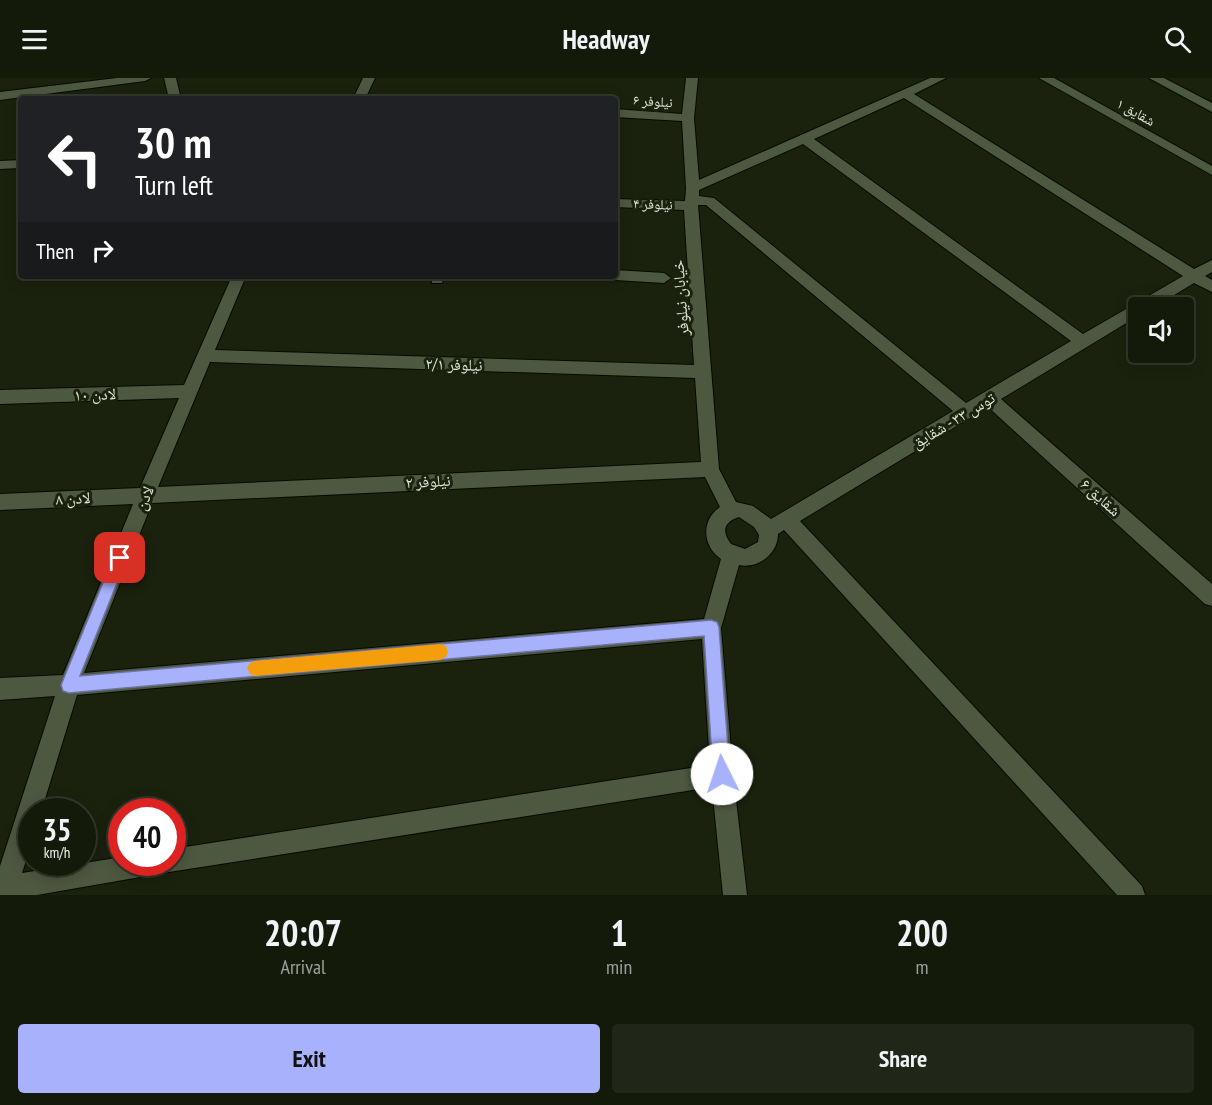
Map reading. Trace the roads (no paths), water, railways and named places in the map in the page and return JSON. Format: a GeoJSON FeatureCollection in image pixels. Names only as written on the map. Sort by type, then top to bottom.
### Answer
{"type":"FeatureCollection","features":[{"type":"Feature","properties":{"kind":"street"},"geometry":{"type":"LineString","coordinates":[[0,96],[146,78]]}},
{"type":"Feature","properties":{"kind":"street"},"geometry":{"type":"LineString","coordinates":[[170,78],[174,96]]}},
{"type":"Feature","properties":{"kind":"street"},"geometry":{"type":"LineString","coordinates":[[360,96],[369,78]]}},
{"type":"Feature","properties":{"kind":"street","name":"خیابان نیلوفر"},"geometry":{"type":"LineString","coordinates":[[692,78],[688,118],[710,469],[731,510]]}},
{"type":"Feature","properties":{"kind":"street"},"geometry":{"type":"LineString","coordinates":[[692,198],[804,138],[940,78]]}},
{"type":"Feature","properties":{"kind":"street","name":"شقایق ۱"},"geometry":{"type":"LineString","coordinates":[[1045,78],[1212,171]]}},
{"type":"Feature","properties":{"kind":"street"},"geometry":{"type":"LineString","coordinates":[[1155,78],[1212,108]]}},
{"type":"Feature","properties":{"kind":"street"},"geometry":{"type":"LineString","coordinates":[[905,93],[1212,287]]}},
{"type":"Feature","properties":{"kind":"street","name":"نیلوفر ۶"},"geometry":{"type":"LineString","coordinates":[[618,113],[688,118]]}},
{"type":"Feature","properties":{"kind":"street"},"geometry":{"type":"LineString","coordinates":[[804,138],[1083,342]]}},
{"type":"Feature","properties":{"kind":"street"},"geometry":{"type":"LineString","coordinates":[[0,165],[18,164]]}},
{"type":"Feature","properties":{"kind":"street"},"geometry":{"type":"LineString","coordinates":[[692,198],[709,201],[965,412]]}},
{"type":"Feature","properties":{"kind":"street","name":"نیلوفر ۴"},"geometry":{"type":"LineString","coordinates":[[618,203],[692,198]]}},
{"type":"Feature","properties":{"kind":"street","name":"توس ۳۳ - شقایق"},"geometry":{"type":"LineString","coordinates":[[1158,297],[1212,265]]}},
{"type":"Feature","properties":{"kind":"street"},"geometry":{"type":"LineString","coordinates":[[618,275],[664,278]]}},
{"type":"Feature","properties":{"kind":"street","name":"لادن"},"geometry":{"type":"LineString","coordinates":[[4,891],[69,685],[146,494],[238,279]]}},
{"type":"Feature","properties":{"kind":"street","name":"توس ۳۳ - شقایق"},"geometry":{"type":"LineString","coordinates":[[767,531],[1128,315]]}},
{"type":"Feature","properties":{"kind":"street","name":"نیلوفر ۲/۱"},"geometry":{"type":"LineString","coordinates":[[204,356],[703,372]]}},
{"type":"Feature","properties":{"kind":"street","name":"لادن ۱۰"},"geometry":{"type":"LineString","coordinates":[[0,396],[190,391]]}},
{"type":"Feature","properties":{"kind":"street","name":"شقایق ۶"},"geometry":{"type":"LineString","coordinates":[[989,398],[1212,597]]}},
{"type":"Feature","properties":{"kind":"street","name":"نیلوفر ۲"},"geometry":{"type":"LineString","coordinates":[[146,494],[710,469]]}},
{"type":"Feature","properties":{"kind":"street","name":"لادن ۸"},"geometry":{"type":"LineString","coordinates":[[0,502],[146,494]]}},
{"type":"Feature","properties":{"kind":"street"},"geometry":{"type":"LineString","coordinates":[[739,509],[754,513],[765,524],[767,531],[767,543],[760,553],[747,558],[732,555],[719,545],[714,531],[718,518],[731,510],[739,509]]}},
{"type":"Feature","properties":{"kind":"street"},"geometry":{"type":"LineString","coordinates":[[786,519],[1133,895]]}},
{"type":"Feature","properties":{"kind":"street"},"geometry":{"type":"LineString","coordinates":[[732,555],[711,627],[722,774],[735,895]]}},
{"type":"Feature","properties":{"kind":"street"},"geometry":{"type":"LineString","coordinates":[[0,689],[69,685],[711,627]]}},
{"type":"Feature","properties":{"kind":"street"},"geometry":{"type":"LineString","coordinates":[[186,859],[722,774]]}},
{"type":"Feature","properties":{"kind":"street"},"geometry":{"type":"LineString","coordinates":[[4,891],[108,872]]}}]}
